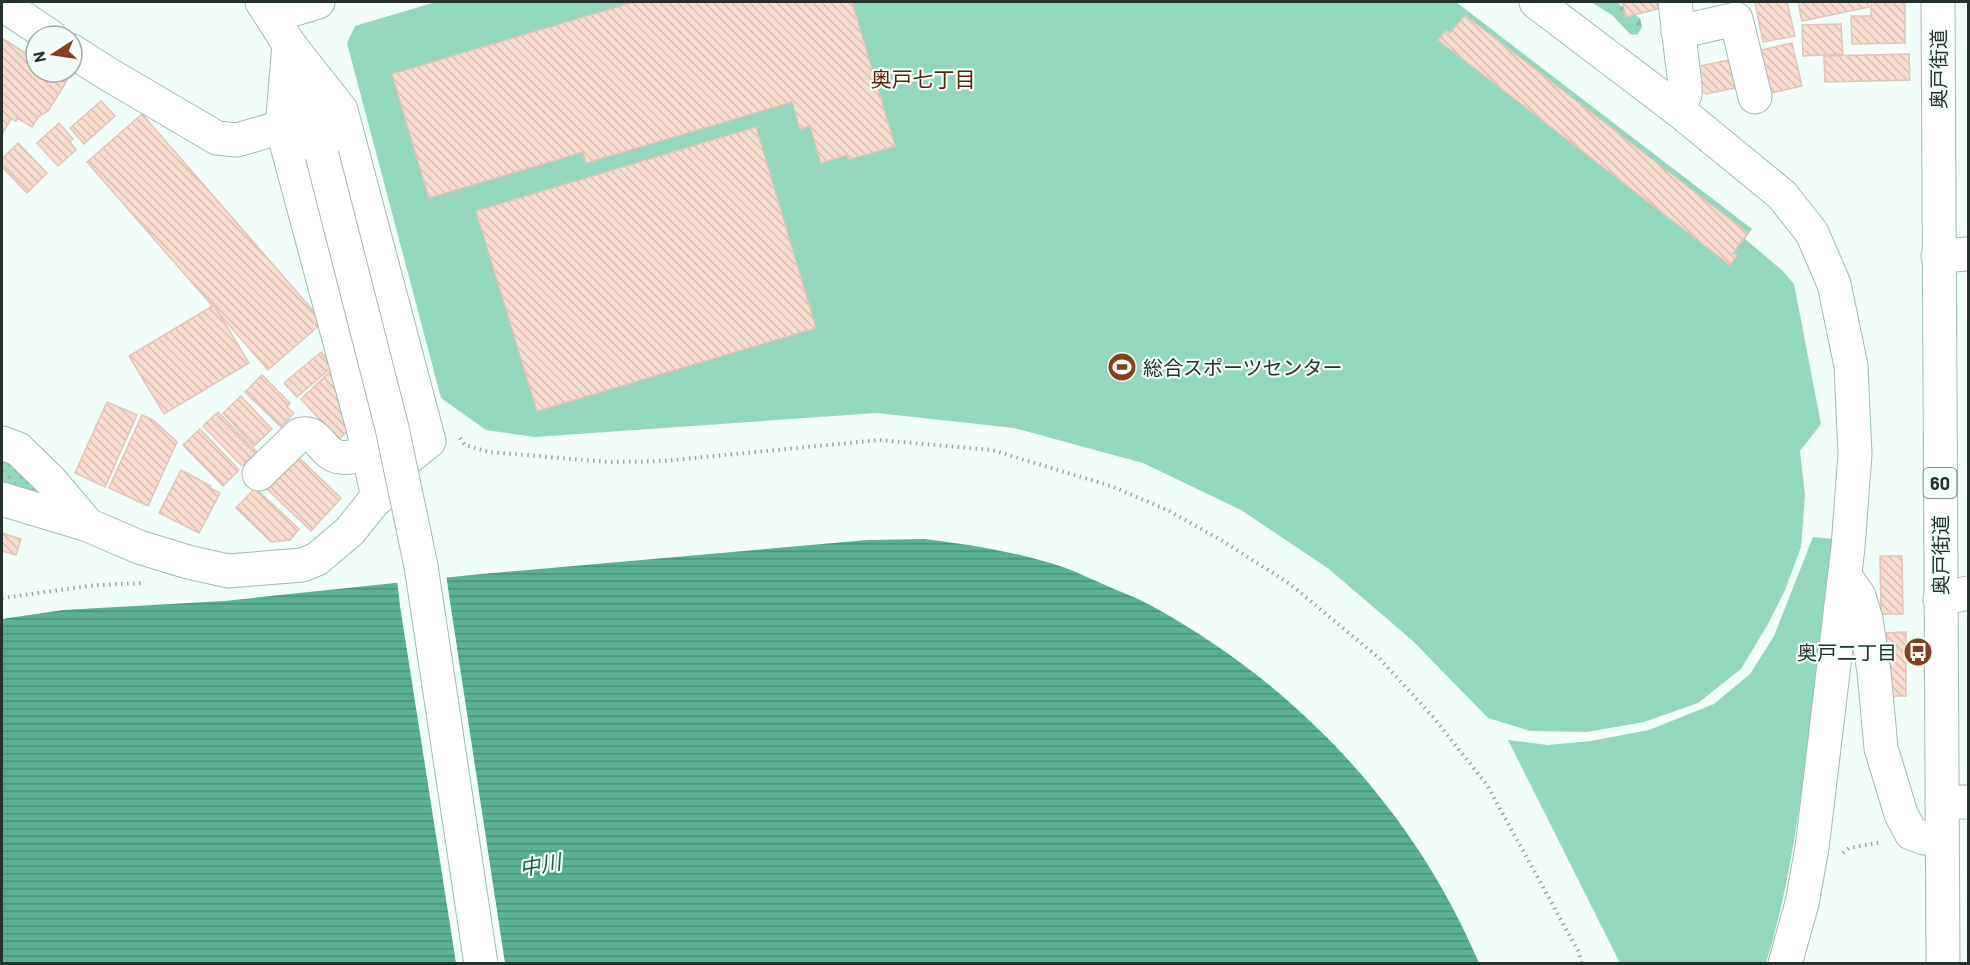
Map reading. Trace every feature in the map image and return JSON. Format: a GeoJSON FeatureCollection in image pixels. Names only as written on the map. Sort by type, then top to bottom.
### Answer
{"type":"FeatureCollection","features":[{"type":"Feature","properties":{"kind":"street"},"geometry":{"type":"LineString","coordinates":[[2,499],[88,525],[139,547],[228,571],[302,565],[317,559],[350,531],[409,457],[442,435],[341,110],[289,44],[267,9],[318,2]]}},
{"type":"Feature","properties":{"kind":"street"},"geometry":{"type":"LineString","coordinates":[[1536,2],[1677,110],[1782,195],[1812,233],[1834,284],[1851,366],[1855,454],[1845,576],[1812,848],[1802,903],[1785,963]]}},
{"type":"Feature","properties":{"kind":"street","name":"奥戸街道"},"geometry":{"type":"LineString","coordinates":[[1938,2],[1953,255],[1955,802],[1926,836],[1943,963]]}},
{"type":"Feature","properties":{"kind":"street"},"geometry":{"type":"LineString","coordinates":[[2,4],[32,24]]}},
{"type":"Feature","properties":{"kind":"street"},"geometry":{"type":"LineString","coordinates":[[1677,110],[1685,95],[1685,85],[1676,17],[1736,19],[1755,97]]}},
{"type":"Feature","properties":{"kind":"street"},"geometry":{"type":"LineString","coordinates":[[289,44],[282,127],[369,454],[378,498]]}},
{"type":"Feature","properties":{"kind":"street"},"geometry":{"type":"LineString","coordinates":[[289,44],[322,155],[392,428],[421,566],[481,963]]}},
{"type":"Feature","properties":{"kind":"street"},"geometry":{"type":"LineString","coordinates":[[84,59],[217,138],[237,140],[282,127]]}},
{"type":"Feature","properties":{"kind":"street"},"geometry":{"type":"LineString","coordinates":[[259,474],[299,435],[304,433],[311,434],[334,455],[341,458],[369,454]]}},
{"type":"Feature","properties":{"kind":"street"},"geometry":{"type":"LineString","coordinates":[[2,443],[18,449],[51,481],[88,525]]}},
{"type":"Feature","properties":{"kind":"street"},"geometry":{"type":"LineString","coordinates":[[1845,576],[1859,596],[1866,619],[1875,672],[1881,748],[1901,814],[1926,836]]}},
{"type":"Feature","properties":{"kind":"path"},"geometry":{"type":"LineString","coordinates":[[442,435],[489,452],[609,462],[663,461],[879,440],[992,450],[1111,486],[1167,510],[1221,540],[1290,584],[1379,658],[1426,709],[1487,785],[1578,951],[1582,963]]}},
{"type":"Feature","properties":{"kind":"path"},"geometry":{"type":"LineString","coordinates":[[2,598],[96,585],[151,583]]}},
{"type":"Feature","properties":{"kind":"path"},"geometry":{"type":"LineString","coordinates":[[1842,854],[1849,848],[1926,836]]}},
{"type":"Feature","properties":{"kind":"green space","name":"総合スポーツセンター"},"geometry":{"type":"Polygon","coordinates":[[[436,2],[1456,2],[1752,229],[1745,239],[1783,271],[1794,284],[1821,424],[1800,451],[1805,496],[1801,547],[1785,590],[1741,669],[1698,703],[1644,722],[1587,732],[1530,731],[1488,718],[1413,641],[1329,569],[1241,510],[1143,463],[1014,428],[877,413],[535,437],[486,430],[441,398],[347,43],[355,26],[436,2]]]}},
{"type":"Feature","properties":{"kind":"green space"},"geometry":{"type":"Polygon","coordinates":[[[1591,2],[1619,2],[1640,18],[1642,27],[1637,35],[1630,34],[1612,15],[1591,2]]]}},
{"type":"Feature","properties":{"kind":"green space"},"geometry":{"type":"Polygon","coordinates":[[[2,452],[9,454],[45,499],[2,485],[2,452]]]}},
{"type":"Feature","properties":{"kind":"green space"},"geometry":{"type":"Polygon","coordinates":[[[1813,537],[1832,539],[1797,823],[1784,894],[1766,963],[1620,963],[1508,740],[1548,745],[1591,741],[1649,730],[1714,704],[1750,674],[1774,636],[1813,537]]]}},
{"type":"Feature","properties":{"kind":"water","name":"中川"},"geometry":{"type":"Polygon","coordinates":[[[925,539],[1012,553],[1074,571],[1150,605],[1204,637],[1254,673],[1302,713],[1345,757],[1385,804],[1421,854],[1452,907],[1479,963],[2,964],[2,619],[63,610],[224,601],[471,575],[868,540],[925,539]]]}},
{"type":"Feature","properties":{"kind":"pier"},"geometry":{"type":"Polygon","coordinates":[[[446,574],[505,963],[456,963],[400,606],[397,579],[446,574]]]}},
{"type":"Feature","properties":{"kind":"building"},"geometry":{"type":"Polygon","coordinates":[[[634,2],[852,2],[895,146],[848,160],[847,155],[821,163],[810,126],[800,129],[792,102],[586,163],[583,152],[429,198],[392,74],[634,2]]]}},
{"type":"Feature","properties":{"kind":"building"},"geometry":{"type":"Polygon","coordinates":[[[1622,2],[1657,2],[1658,9],[1626,17],[1622,2]]]}},
{"type":"Feature","properties":{"kind":"building"},"geometry":{"type":"Polygon","coordinates":[[[1755,2],[1787,2],[1795,36],[1763,42],[1755,2]]]}},
{"type":"Feature","properties":{"kind":"building"},"geometry":{"type":"Polygon","coordinates":[[[1798,2],[1868,2],[1869,7],[1802,21],[1798,2]]]}},
{"type":"Feature","properties":{"kind":"building"},"geometry":{"type":"Polygon","coordinates":[[[1871,2],[1905,2],[1905,43],[1852,44],[1851,16],[1871,16],[1871,2]]]}},
{"type":"Feature","properties":{"kind":"building"},"geometry":{"type":"Polygon","coordinates":[[[1465,15],[1748,233],[1733,253],[1737,256],[1730,265],[1438,40],[1446,30],[1450,33],[1465,15]]]}},
{"type":"Feature","properties":{"kind":"building"},"geometry":{"type":"Polygon","coordinates":[[[1841,24],[1843,54],[1803,56],[1802,25],[1841,24]]]}},
{"type":"Feature","properties":{"kind":"building"},"geometry":{"type":"Polygon","coordinates":[[[2,38],[24,52],[24,84],[65,84],[48,111],[39,116],[32,127],[17,118],[16,121],[11,119],[2,134],[2,38]]]}},
{"type":"Feature","properties":{"kind":"building"},"geometry":{"type":"Polygon","coordinates":[[[1792,43],[1802,86],[1767,94],[1757,51],[1792,43]]]}},
{"type":"Feature","properties":{"kind":"building"},"geometry":{"type":"Polygon","coordinates":[[[1909,54],[1910,80],[1825,82],[1824,56],[1909,54]]]}},
{"type":"Feature","properties":{"kind":"building"},"geometry":{"type":"Polygon","coordinates":[[[1729,60],[1735,88],[1706,94],[1700,90],[1695,67],[1729,60]]]}},
{"type":"Feature","properties":{"kind":"building"},"geometry":{"type":"Polygon","coordinates":[[[101,101],[115,116],[84,144],[70,128],[101,101]]]}},
{"type":"Feature","properties":{"kind":"building"},"geometry":{"type":"Polygon","coordinates":[[[142,114],[323,322],[268,370],[87,162],[142,114]]]}},
{"type":"Feature","properties":{"kind":"building"},"geometry":{"type":"Polygon","coordinates":[[[59,123],[73,139],[70,142],[76,150],[58,166],[37,143],[59,123]]]}},
{"type":"Feature","properties":{"kind":"building"},"geometry":{"type":"Polygon","coordinates":[[[756,127],[816,328],[537,411],[476,211],[756,127]]]}},
{"type":"Feature","properties":{"kind":"building"},"geometry":{"type":"Polygon","coordinates":[[[18,143],[47,173],[27,193],[2,167],[2,159],[18,143]]]}},
{"type":"Feature","properties":{"kind":"building"},"geometry":{"type":"Polygon","coordinates":[[[214,305],[249,363],[164,414],[129,356],[214,305]]]}},
{"type":"Feature","properties":{"kind":"building"},"geometry":{"type":"Polygon","coordinates":[[[321,352],[333,366],[297,397],[284,383],[321,352]]]}},
{"type":"Feature","properties":{"kind":"building"},"geometry":{"type":"Polygon","coordinates":[[[334,368],[350,429],[338,440],[301,399],[334,368]]]}},
{"type":"Feature","properties":{"kind":"building"},"geometry":{"type":"Polygon","coordinates":[[[262,375],[290,403],[287,407],[294,413],[281,427],[245,392],[262,375]]]}},
{"type":"Feature","properties":{"kind":"building"},"geometry":{"type":"Polygon","coordinates":[[[241,396],[272,429],[254,446],[223,413],[241,396]]]}},
{"type":"Feature","properties":{"kind":"building"},"geometry":{"type":"Polygon","coordinates":[[[107,402],[137,415],[105,487],[75,473],[107,402]]]}},
{"type":"Feature","properties":{"kind":"building"},"geometry":{"type":"Polygon","coordinates":[[[218,412],[257,452],[242,466],[203,426],[218,412]]]}},
{"type":"Feature","properties":{"kind":"building"},"geometry":{"type":"Polygon","coordinates":[[[142,415],[153,420],[177,442],[148,506],[109,488],[142,415]]]}},
{"type":"Feature","properties":{"kind":"building"},"geometry":{"type":"Polygon","coordinates":[[[200,429],[239,470],[223,486],[183,445],[200,429]]]}},
{"type":"Feature","properties":{"kind":"building"},"geometry":{"type":"Polygon","coordinates":[[[296,455],[341,498],[311,531],[266,488],[296,455]]]}},
{"type":"Feature","properties":{"kind":"building"},"geometry":{"type":"Polygon","coordinates":[[[181,470],[220,493],[199,533],[159,513],[181,470]]]}},
{"type":"Feature","properties":{"kind":"building"},"geometry":{"type":"Polygon","coordinates":[[[255,488],[299,529],[290,540],[271,542],[236,508],[255,488]]]}},
{"type":"Feature","properties":{"kind":"building"},"geometry":{"type":"Polygon","coordinates":[[[2,533],[21,539],[16,555],[2,551],[2,533]]]}},
{"type":"Feature","properties":{"kind":"building"},"geometry":{"type":"Polygon","coordinates":[[[1880,556],[1902,556],[1903,614],[1881,614],[1880,556]]]}},
{"type":"Feature","properties":{"kind":"building"},"geometry":{"type":"Polygon","coordinates":[[[1906,632],[1906,696],[1885,696],[1884,633],[1906,632]]]}},
{"type":"Feature","properties":{"kind":"place","name":"総合スポーツセンター"},"geometry":{"type":"Point","coordinates":[1122,367]}},
{"type":"Feature","properties":{"kind":"place","name":"奥戸二丁目"},"geometry":{"type":"Point","coordinates":[1918,652]}},
{"type":"Feature","properties":{"kind":"district","name":"奥戸七丁目"},"geometry":{"type":"Point","coordinates":[923,78]}}]}
